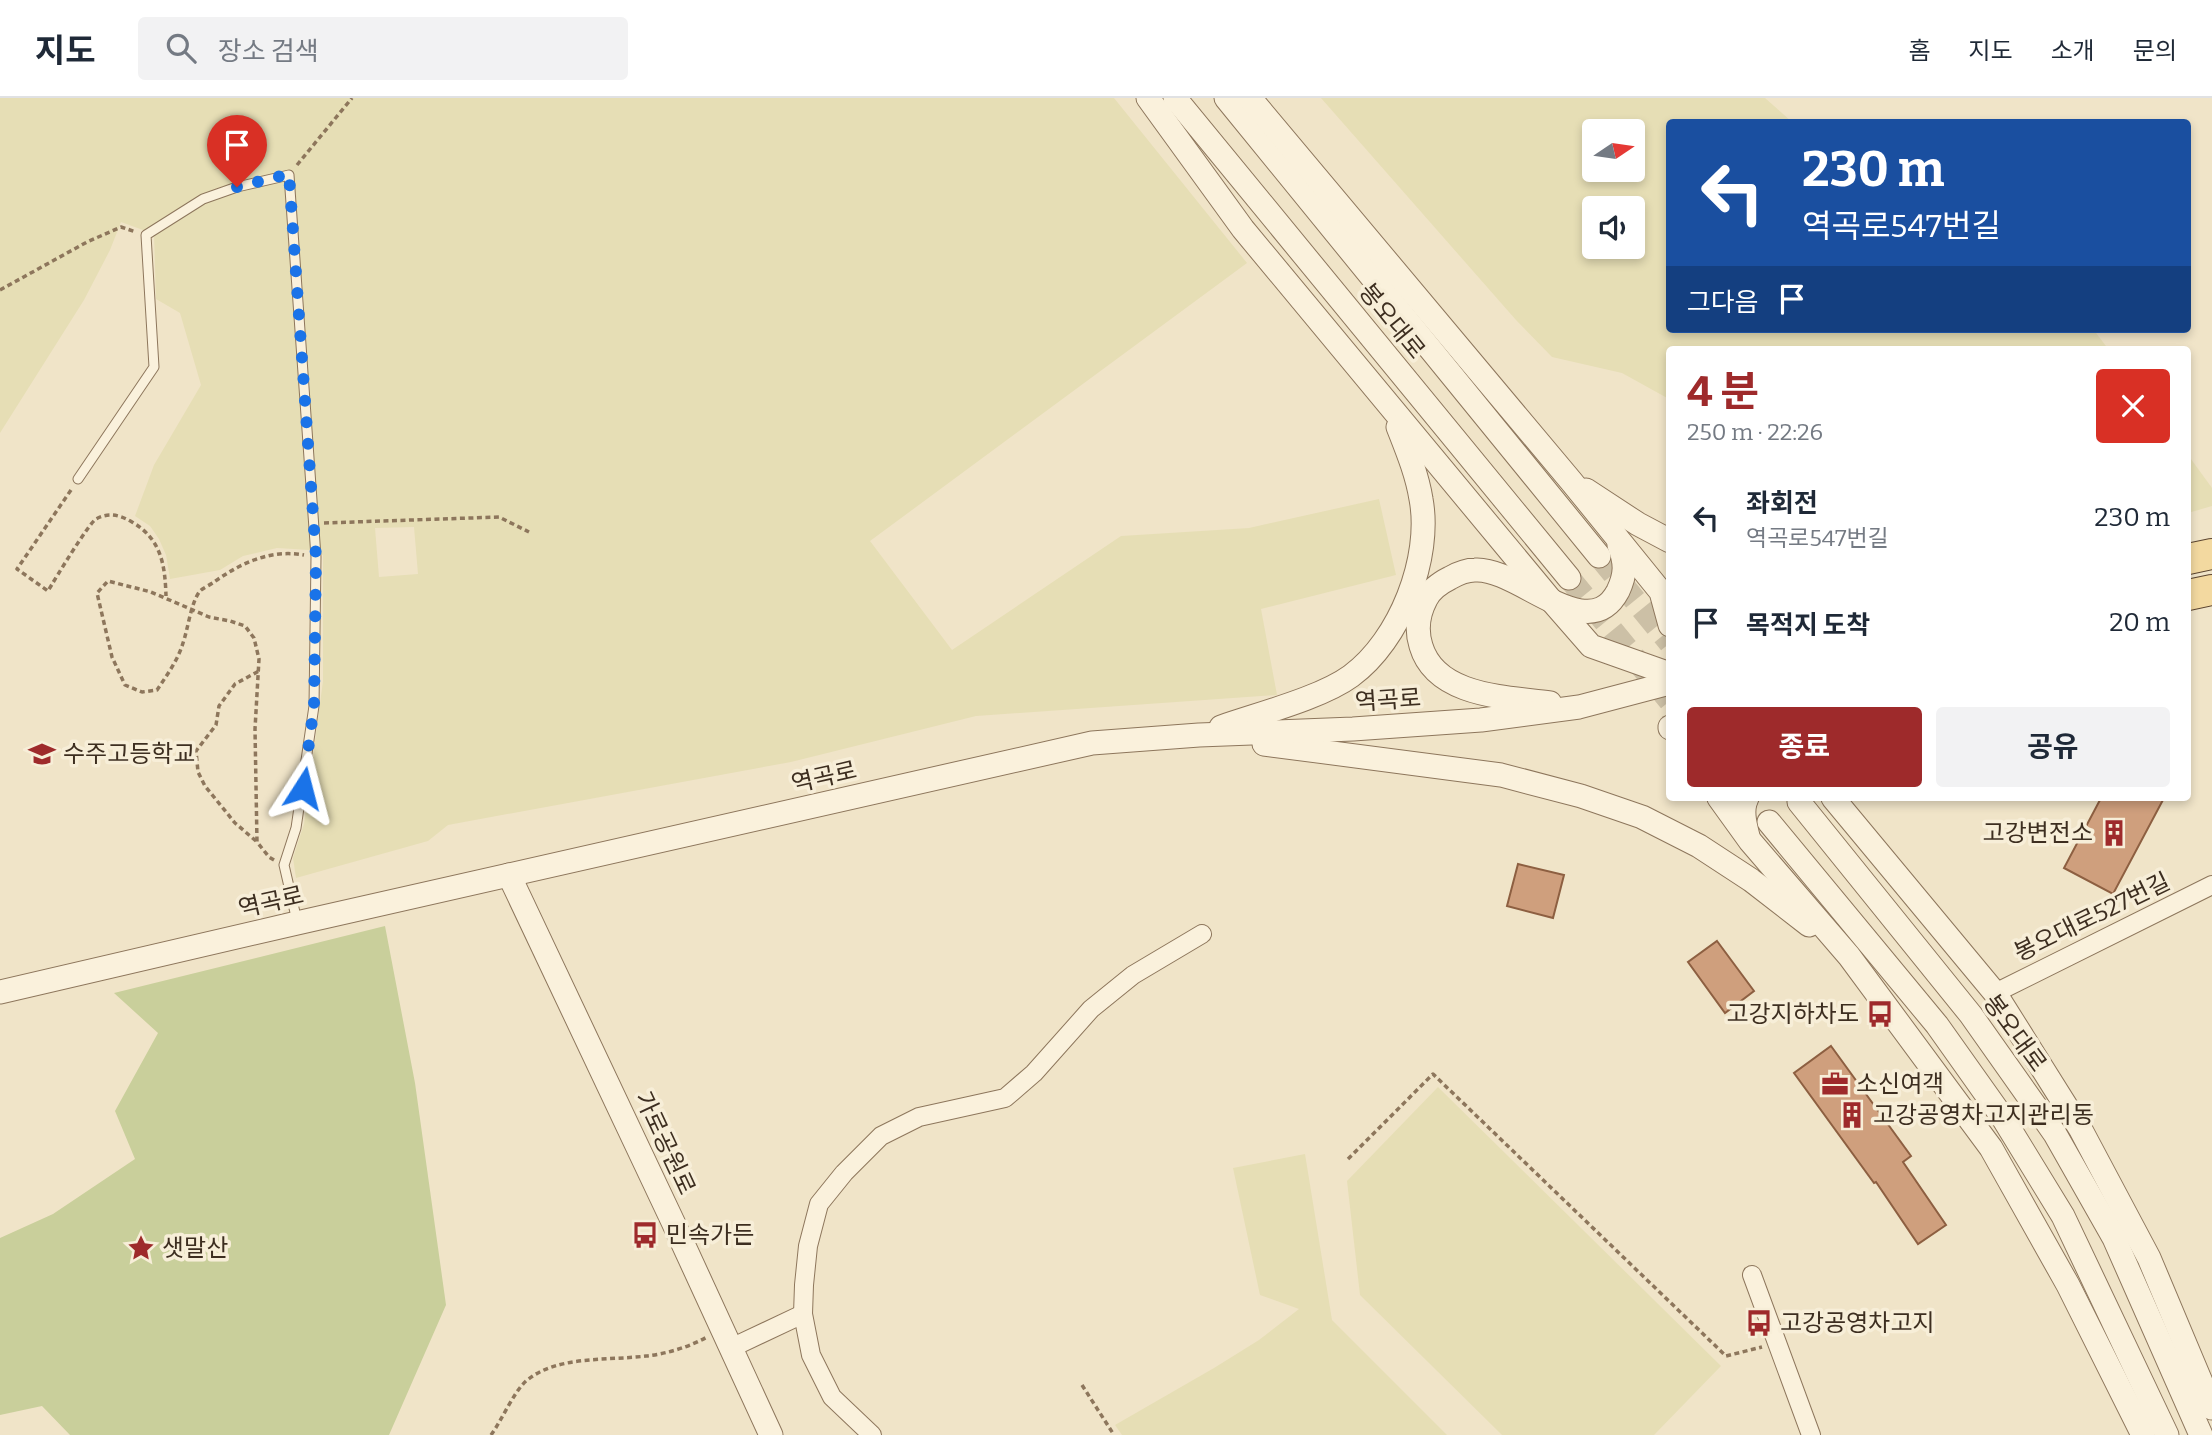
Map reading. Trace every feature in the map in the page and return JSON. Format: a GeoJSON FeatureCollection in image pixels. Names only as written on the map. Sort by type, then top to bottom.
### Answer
{"type":"FeatureCollection","features":[{"type":"Feature","properties":{"kind":"main road"},"geometry":{"type":"LineString","coordinates":[[2191,558],[2212,554]]}},
{"type":"Feature","properties":{"kind":"main road"},"geometry":{"type":"LineString","coordinates":[[2191,594],[2212,590]]}},
{"type":"Feature","properties":{"kind":"street"},"geometry":{"type":"LineString","coordinates":[[1147,98],[1243,229],[1591,646],[1666,673]]}},
{"type":"Feature","properties":{"kind":"street","name":"봉오대로"},"geometry":{"type":"LineString","coordinates":[[1175,98],[1569,578]]}},
{"type":"Feature","properties":{"kind":"street","name":"봉오대로"},"geometry":{"type":"LineString","coordinates":[[1226,98],[1599,556]]}},
{"type":"Feature","properties":{"kind":"street"},"geometry":{"type":"LineString","coordinates":[[1250,98],[1571,481],[1661,592],[1666,610]]}},
{"type":"Feature","properties":{"kind":"street"},"geometry":{"type":"LineString","coordinates":[[1199,735],[1317,694],[1350,677],[1374,654],[1397,621],[1414,581],[1423,539],[1422,500],[1410,456],[1388,404]]}},
{"type":"Feature","properties":{"kind":"street"},"geometry":{"type":"LineString","coordinates":[[1571,481],[1666,539]]}},
{"type":"Feature","properties":{"kind":"street"},"geometry":{"type":"LineString","coordinates":[[1579,707],[1478,692],[1446,678],[1433,667],[1423,653],[1418,636],[1419,616],[1427,597],[1439,584],[1459,573],[1476,570],[1494,572],[1519,582],[1570,610],[1586,612],[1604,607],[1614,598],[1624,579],[1625,561],[1617,539]]}},
{"type":"Feature","properties":{"kind":"street","name":"역곡로"},"geometry":{"type":"LineString","coordinates":[[0,992],[1092,743],[1199,735],[1366,729],[1481,720],[1579,707],[1666,684]]}},
{"type":"Feature","properties":{"kind":"street"},"geometry":{"type":"LineString","coordinates":[[1199,735],[1502,775],[1580,796],[1642,817],[1699,846],[1751,880],[1849,956]]}},
{"type":"Feature","properties":{"kind":"street"},"geometry":{"type":"LineString","coordinates":[[1721,801],[1750,841],[1849,956],[1991,1148],[2068,1285],[2143,1435]]}},
{"type":"Feature","properties":{"kind":"street"},"geometry":{"type":"LineString","coordinates":[[1745,801],[1744,821],[1750,841]]}},
{"type":"Feature","properties":{"kind":"street"},"geometry":{"type":"LineString","coordinates":[[1836,801],[1994,993],[2081,1130],[2149,1258],[2212,1408]]}},
{"type":"Feature","properties":{"kind":"street"},"geometry":{"type":"LineString","coordinates":[[1849,801],[1866,836]]}},
{"type":"Feature","properties":{"kind":"street","name":"봉오대로"},"geometry":{"type":"LineString","coordinates":[[1799,802],[1971,1015],[2055,1135],[2113,1238],[2202,1435]]}},
{"type":"Feature","properties":{"kind":"street"},"geometry":{"type":"LineString","coordinates":[[1769,822],[1937,1025],[2003,1118],[2063,1216],[2167,1435]]}},
{"type":"Feature","properties":{"kind":"street","name":"가로공원로"},"geometry":{"type":"LineString","coordinates":[[509,875],[771,1435]]}},
{"type":"Feature","properties":{"kind":"street","name":"봉오대로527번길"},"geometry":{"type":"LineString","coordinates":[[1994,993],[2212,885]]}},
{"type":"Feature","properties":{"kind":"street"},"geometry":{"type":"LineString","coordinates":[[872,1435],[832,1397],[811,1355],[803,1314],[808,1246],[819,1204],[844,1173],[881,1136],[919,1116],[1005,1098],[1034,1073],[1091,1009],[1133,975],[1202,934]]}},
{"type":"Feature","properties":{"kind":"street"},"geometry":{"type":"LineString","coordinates":[[1752,1275],[1811,1435]]}},
{"type":"Feature","properties":{"kind":"street"},"geometry":{"type":"LineString","coordinates":[[727,1338],[803,1314]]}},
{"type":"Feature","properties":{"kind":"lane"},"geometry":{"type":"LineString","coordinates":[[78,479],[153,367],[146,235],[176,214],[203,200],[237,187],[289,174],[316,557],[314,706],[296,828],[284,865],[298,923]]}},
{"type":"Feature","properties":{"kind":"path"},"geometry":{"type":"LineString","coordinates":[[289,174],[352,98]]}},
{"type":"Feature","properties":{"kind":"path"},"geometry":{"type":"LineString","coordinates":[[0,290],[87,242],[121,227],[146,235]]}},
{"type":"Feature","properties":{"kind":"path"},"geometry":{"type":"LineString","coordinates":[[78,479],[17,569],[48,591],[94,520],[121,515],[143,528],[155,543],[166,578],[166,597]]}},
{"type":"Feature","properties":{"kind":"path"},"geometry":{"type":"LineString","coordinates":[[314,524],[499,517],[529,532]]}},
{"type":"Feature","properties":{"kind":"path"},"geometry":{"type":"LineString","coordinates":[[257,842],[255,729],[259,659],[254,638],[245,626],[209,617],[193,610],[166,597],[108,581],[97,593],[112,657],[125,685],[142,692],[157,690],[183,643],[193,610],[200,592],[239,565],[269,555],[293,553],[316,557]]}},
{"type":"Feature","properties":{"kind":"path"},"geometry":{"type":"LineString","coordinates":[[259,671],[235,684],[219,706],[216,725],[196,751],[198,772],[205,786],[235,823],[270,857],[284,865]]}},
{"type":"Feature","properties":{"kind":"path"},"geometry":{"type":"LineString","coordinates":[[1348,1160],[1433,1074],[1726,1356],[1778,1344]]}},
{"type":"Feature","properties":{"kind":"path"},"geometry":{"type":"LineString","coordinates":[[491,1435],[523,1384],[538,1372],[561,1364],[649,1356],[727,1338]]}},
{"type":"Feature","properties":{"kind":"path"},"geometry":{"type":"LineString","coordinates":[[1082,1385],[1114,1435]]}},
{"type":"Feature","properties":{"kind":"shaded area"},"geometry":{"type":"Polygon","coordinates":[[[0,98],[1114,98],[1247,263],[870,541],[952,650],[1121,536],[1249,528],[1379,499],[1396,575],[1261,609],[1277,695],[976,716],[791,762],[448,825],[428,841],[296,878],[293,858],[304,824],[323,681],[323,555],[309,550],[277,548],[243,556],[220,570],[170,579],[166,555],[159,539],[150,526],[135,516],[154,465],[201,385],[180,313],[156,299],[154,234],[121,222],[84,300],[0,433],[0,98]],[[414,527],[375,528],[379,577],[418,574],[414,527]]]}},
{"type":"Feature","properties":{"kind":"shaded area"},"geometry":{"type":"Polygon","coordinates":[[[1321,98],[1765,98],[1789,119],[1666,119],[1666,333],[2096,333],[2106,346],[1666,346],[1666,397],[1622,373],[1552,357],[1516,320],[1321,98]]]}},
{"type":"Feature","properties":{"kind":"shaded area"},"geometry":{"type":"Polygon","coordinates":[[[2191,459],[2212,488],[2212,506],[2191,512],[2191,459]]]}},
{"type":"Feature","properties":{"kind":"shaded area"},"geometry":{"type":"Polygon","coordinates":[[[1438,1087],[1721,1366],[1654,1435],[1502,1435],[1360,1295],[1347,1181],[1438,1087]]]}},
{"type":"Feature","properties":{"kind":"shaded area"},"geometry":{"type":"Polygon","coordinates":[[[1305,1154],[1332,1320],[1447,1435],[1122,1435],[1115,1425],[1259,1340],[1299,1309],[1260,1295],[1233,1168],[1305,1154]]]}},
{"type":"Feature","properties":{"kind":"green space"},"geometry":{"type":"Polygon","coordinates":[[[385,926],[415,1083],[446,1305],[389,1435],[70,1435],[42,1406],[0,1415],[0,1238],[53,1214],[135,1159],[115,1111],[158,1033],[114,993],[385,926]]]}},
{"type":"Feature","properties":{"kind":"building","name":"고강변전소"},"geometry":{"type":"Polygon","coordinates":[[[2099,801],[2162,801],[2113,894],[2064,868],[2099,801]]]}},
{"type":"Feature","properties":{"kind":"building"},"geometry":{"type":"Polygon","coordinates":[[[1518,864],[1564,875],[1553,918],[1507,906],[1518,864]]]}},
{"type":"Feature","properties":{"kind":"building"},"geometry":{"type":"Polygon","coordinates":[[[1717,941],[1754,991],[1725,1013],[1688,962],[1717,941]]]}},
{"type":"Feature","properties":{"kind":"building","name":"고강공영차고지관리동"},"geometry":{"type":"Polygon","coordinates":[[[1831,1046],[1911,1156],[1903,1162],[1946,1225],[1918,1244],[1876,1182],[1874,1183],[1794,1073],[1831,1046]]]}},
{"type":"Feature","properties":{"kind":"tunnel"},"geometry":{"type":"LineString","coordinates":[[1599,556],[1666,638]]}},
{"type":"Feature","properties":{"kind":"tunnel"},"geometry":{"type":"LineString","coordinates":[[1569,578],[1666,696]]}},
{"type":"Feature","properties":{"kind":"place","name":"수주고등학교"},"geometry":{"type":"Point","coordinates":[42,754]}},
{"type":"Feature","properties":{"kind":"place","name":"고강변전소"},"geometry":{"type":"Point","coordinates":[2114,833]}},
{"type":"Feature","properties":{"kind":"place","name":"고강지하차도"},"geometry":{"type":"Point","coordinates":[1880,1014]}},
{"type":"Feature","properties":{"kind":"place","name":"소신여객"},"geometry":{"type":"Point","coordinates":[1835,1084]}},
{"type":"Feature","properties":{"kind":"place","name":"고강공영차고지관리동"},"geometry":{"type":"Point","coordinates":[1852,1115]}},
{"type":"Feature","properties":{"kind":"place","name":"민속가든"},"geometry":{"type":"Point","coordinates":[645,1235]}},
{"type":"Feature","properties":{"kind":"place","name":"샛말산"},"geometry":{"type":"Point","coordinates":[141,1248]}},
{"type":"Feature","properties":{"kind":"place","name":"고강공영차고지"},"geometry":{"type":"Point","coordinates":[1759,1323]}},
{"type":"Feature","properties":{"kind":"route"},"geometry":{"type":"LineString","coordinates":[[237,187],[289,174],[316,557],[314,706],[303,788]]}}]}
